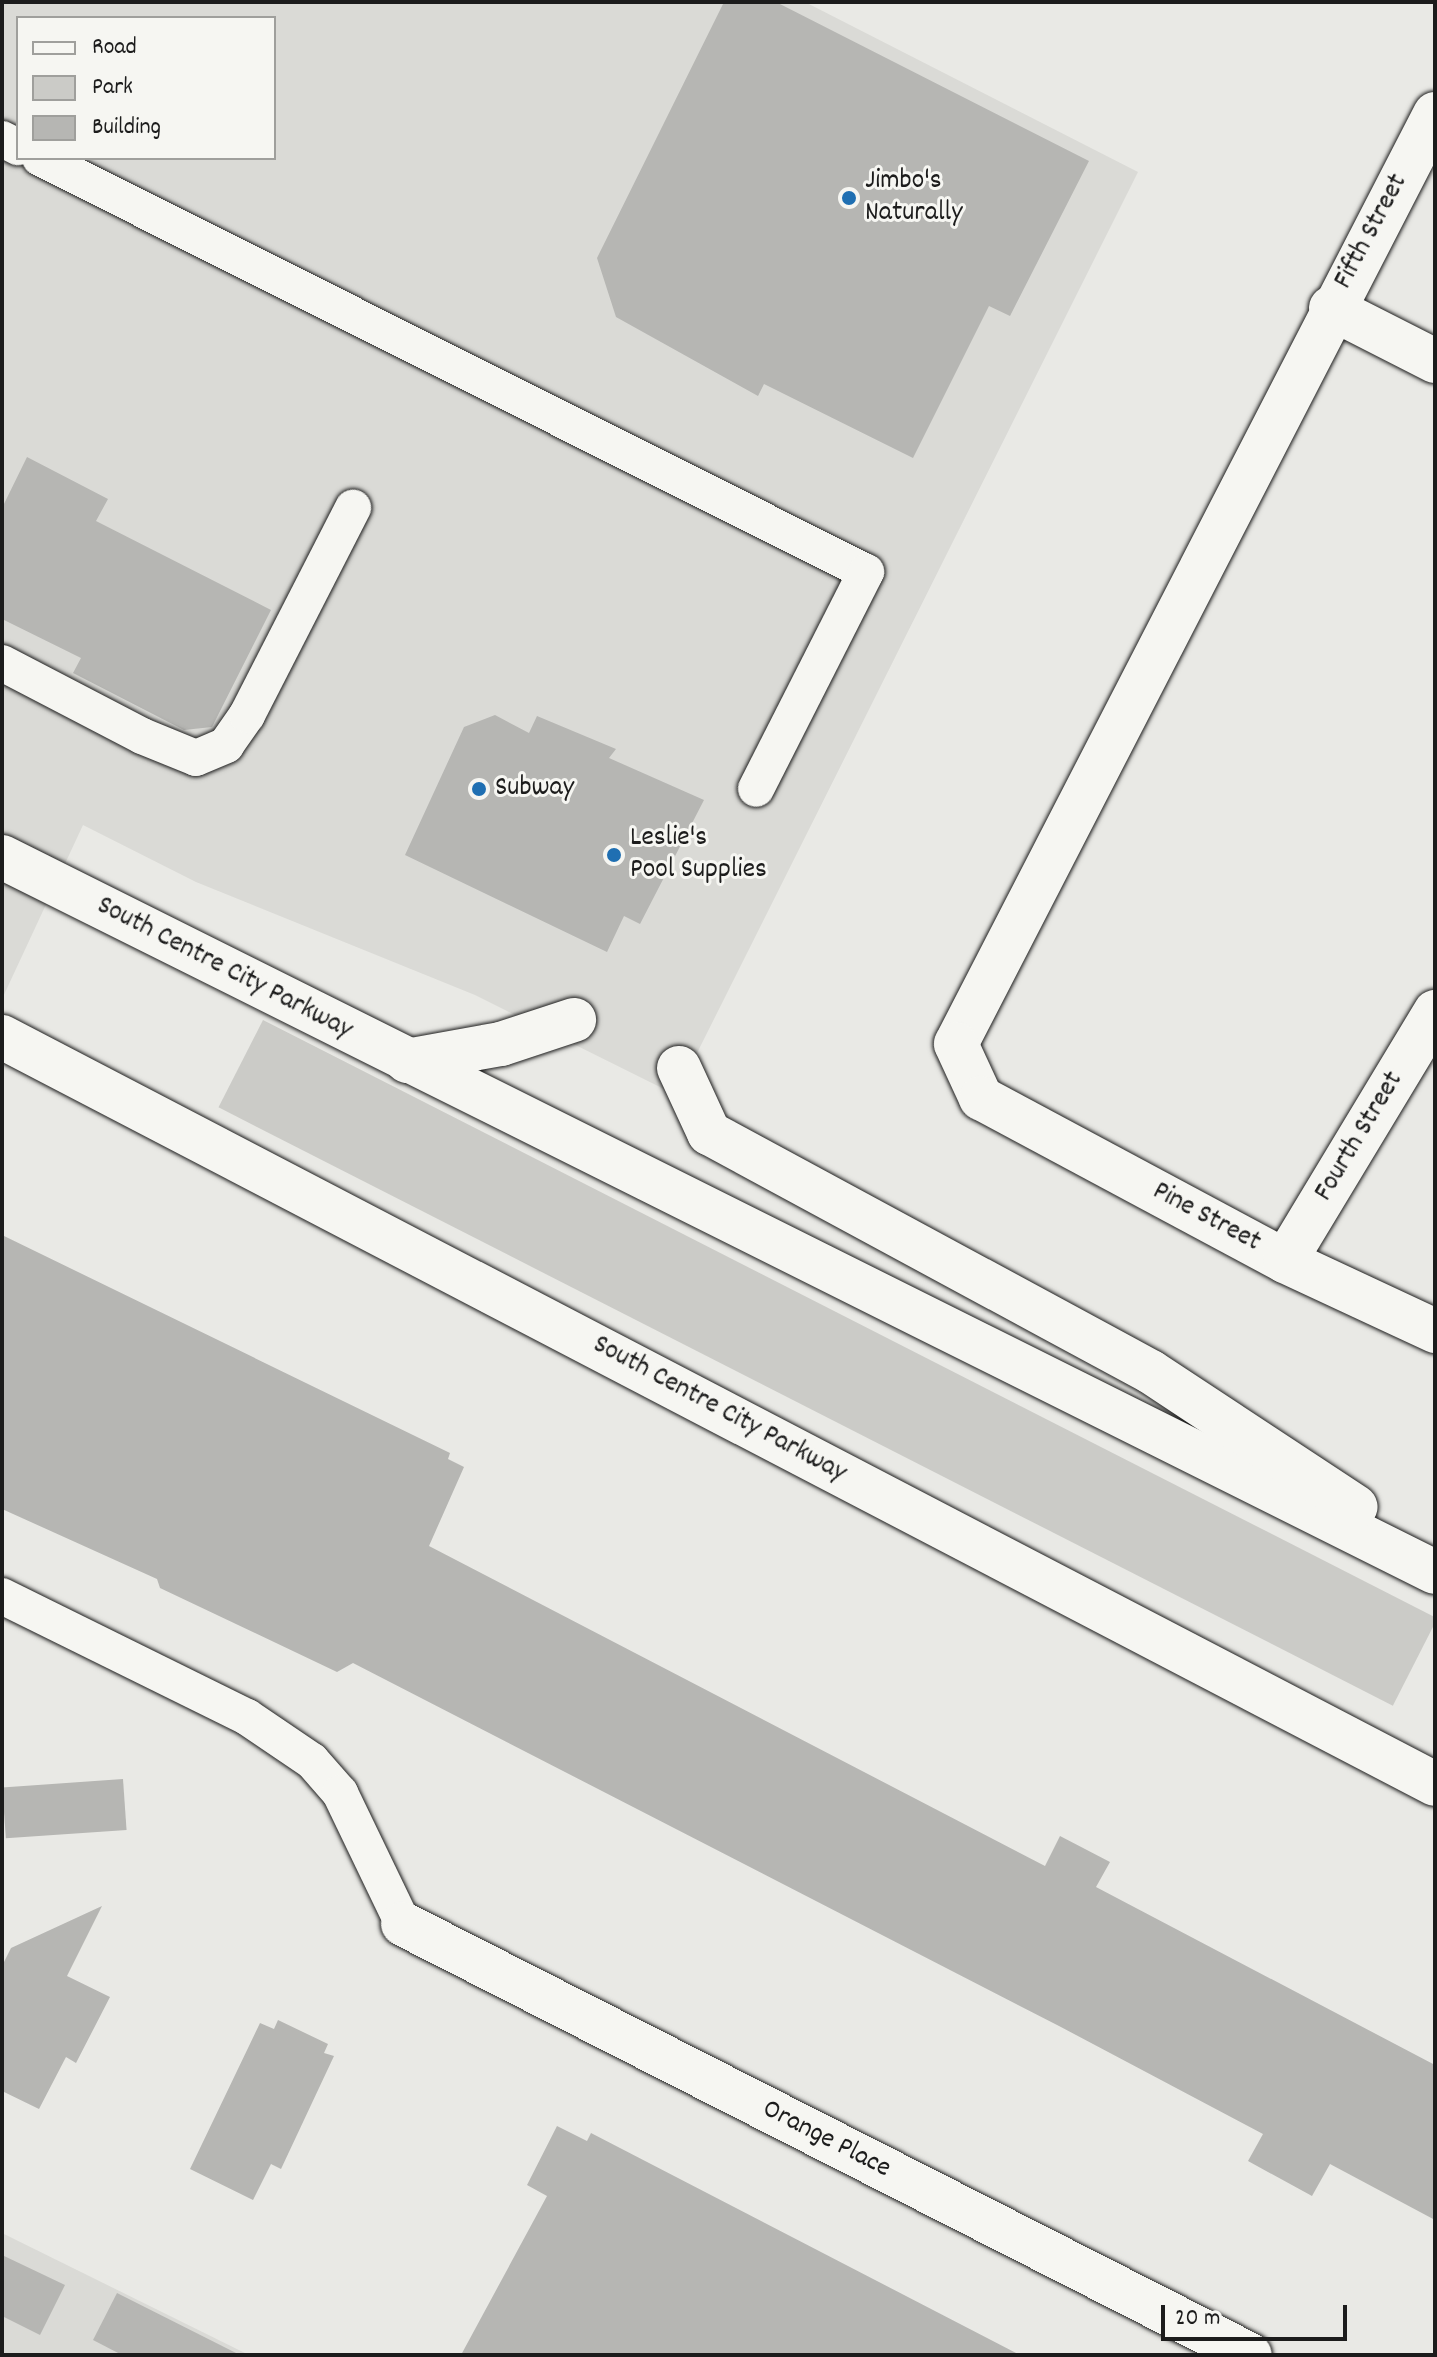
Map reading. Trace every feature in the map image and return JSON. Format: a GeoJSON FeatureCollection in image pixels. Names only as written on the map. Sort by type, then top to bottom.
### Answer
{"type":"FeatureCollection","features":[{"type":"Feature","properties":{"kind":"main road","name":"Fifth Street"},"geometry":{"type":"LineString","coordinates":[[981,1098],[956,1044],[1331,308],[1435,114]]}},
{"type":"Feature","properties":{"kind":"main road"},"geometry":{"type":"LineString","coordinates":[[1331,308],[1435,361]]}},
{"type":"Feature","properties":{"kind":"main road","name":"South Centre City Parkway"},"geometry":{"type":"LineString","coordinates":[[2,857],[1435,1572]]}},
{"type":"Feature","properties":{"kind":"main road","name":"Fourth Street"},"geometry":{"type":"LineString","coordinates":[[1285,1261],[1435,1012]]}},
{"type":"Feature","properties":{"kind":"main road"},"geometry":{"type":"LineString","coordinates":[[407,1061],[501,1044],[574,1020]]}},
{"type":"Feature","properties":{"kind":"main road","name":"South Centre City Parkway"},"geometry":{"type":"LineString","coordinates":[[2,1037],[1435,1784]]}},
{"type":"Feature","properties":{"kind":"main road"},"geometry":{"type":"LineString","coordinates":[[679,1068],[709,1133],[1151,1372],[1435,1558]]}},
{"type":"Feature","properties":{"kind":"main road","name":"Pine Street"},"geometry":{"type":"LineString","coordinates":[[981,1098],[1285,1261],[1435,1331]]}},
{"type":"Feature","properties":{"kind":"main road","name":"Orange Place"},"geometry":{"type":"LineString","coordinates":[[403,1924],[1250,2355]]}},
{"type":"Feature","properties":{"kind":"lane"},"geometry":{"type":"LineString","coordinates":[[44,160],[866,572],[756,789]]}},
{"type":"Feature","properties":{"kind":"lane"},"geometry":{"type":"LineString","coordinates":[[2,663],[142,736],[196,758],[226,745],[247,715],[353,508]]}},
{"type":"Feature","properties":{"kind":"lane"},"geometry":{"type":"LineString","coordinates":[[2,1596],[247,1717],[312,1761],[340,1793],[403,1924]]}},
{"type":"Feature","properties":{"kind":"shaded area"},"geometry":{"type":"Polygon","coordinates":[[[2,2],[805,2],[1138,172],[676,1095],[475,995],[196,882],[83,825],[2,999],[2,2]]]}},
{"type":"Feature","properties":{"kind":"shaded area"},"geometry":{"type":"Polygon","coordinates":[[[2,2233],[249,2355],[2,2355],[2,2233]]]}},
{"type":"Feature","properties":{"kind":"green space"},"geometry":{"type":"Polygon","coordinates":[[[263,1020],[1435,1617],[1435,1623],[1393,1706],[219,1107],[263,1020]]]}},
{"type":"Feature","properties":{"kind":"building","name":"Jimbo's Naturally"},"geometry":{"type":"Polygon","coordinates":[[[724,2],[776,2],[1089,161],[1010,316],[989,306],[913,458],[764,384],[758,396],[616,317],[597,258],[724,2]]]}},
{"type":"Feature","properties":{"kind":"building"},"geometry":{"type":"Polygon","coordinates":[[[27,457],[108,499],[96,521],[271,610],[212,727],[184,730],[73,673],[81,658],[2,619],[2,508],[27,457]]]}},
{"type":"Feature","properties":{"kind":"building"},"geometry":{"type":"Polygon","coordinates":[[[495,715],[529,733],[537,716],[616,749],[609,758],[704,800],[640,924],[624,916],[607,952],[405,855],[464,727],[495,715]]]}},
{"type":"Feature","properties":{"kind":"building"},"geometry":{"type":"Polygon","coordinates":[[[2,1235],[450,1453],[448,1459],[464,1467],[429,1546],[1045,1866],[1060,1836],[1110,1862],[1096,1887],[1435,2065],[1435,2220],[1330,2164],[1312,2196],[1248,2161],[1263,2134],[1059,2026],[353,1663],[337,1672],[160,1588],[157,1579],[2,1509],[2,1235]]]}},
{"type":"Feature","properties":{"kind":"building"},"geometry":{"type":"Polygon","coordinates":[[[123,1779],[127,1830],[6,1838],[2,1787],[123,1779]]]}},
{"type":"Feature","properties":{"kind":"building"},"geometry":{"type":"Polygon","coordinates":[[[102,1906],[67,1976],[110,1997],[76,2063],[66,2057],[39,2109],[2,2091],[2,1966],[11,1948],[102,1906]]]}},
{"type":"Feature","properties":{"kind":"building"},"geometry":{"type":"Polygon","coordinates":[[[278,2020],[328,2044],[324,2053],[334,2056],[281,2169],[271,2164],[253,2200],[190,2169],[260,2023],[274,2029],[278,2020]]]}},
{"type":"Feature","properties":{"kind":"building"},"geometry":{"type":"Polygon","coordinates":[[[557,2126],[587,2141],[591,2133],[1020,2355],[461,2355],[547,2196],[527,2185],[557,2126]]]}},
{"type":"Feature","properties":{"kind":"building"},"geometry":{"type":"Polygon","coordinates":[[[2,2255],[65,2285],[40,2335],[2,2316],[2,2255]]]}},
{"type":"Feature","properties":{"kind":"building"},"geometry":{"type":"Polygon","coordinates":[[[117,2293],[240,2355],[122,2355],[93,2340],[117,2293]]]}},
{"type":"Feature","properties":{"kind":"place","name":"Jimbo's Naturally"},"geometry":{"type":"Point","coordinates":[849,198]}},
{"type":"Feature","properties":{"kind":"place","name":"Subway"},"geometry":{"type":"Point","coordinates":[479,789]}},
{"type":"Feature","properties":{"kind":"place","name":"Leslie's Pool Supplies"},"geometry":{"type":"Point","coordinates":[614,855]}}]}
